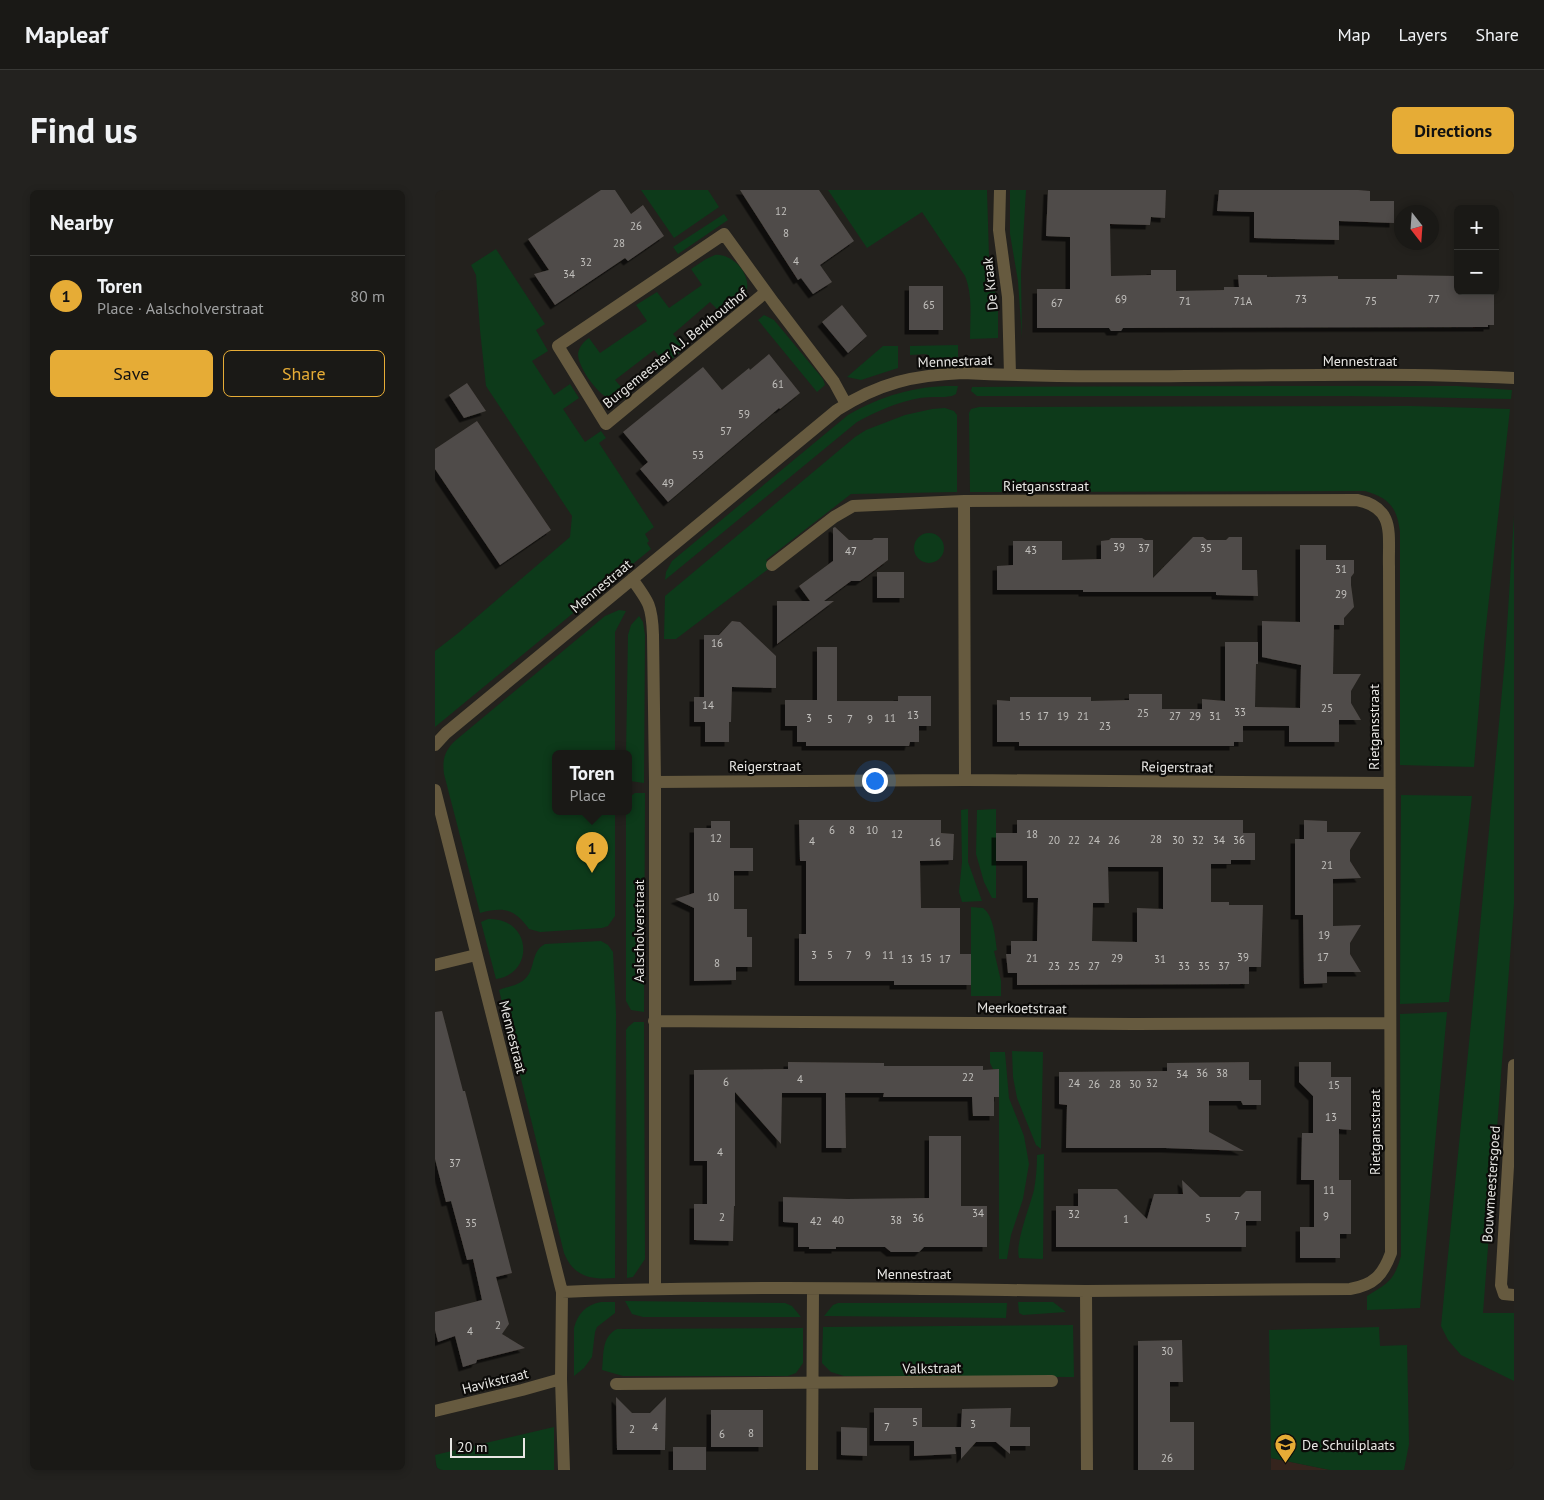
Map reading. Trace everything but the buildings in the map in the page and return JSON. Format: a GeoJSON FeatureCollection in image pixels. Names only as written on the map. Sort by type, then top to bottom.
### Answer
{"type":"FeatureCollection","features":[{"type":"Feature","properties":{"kind":"street","name":"De Kraak"},"geometry":{"type":"LineString","coordinates":[[1000,190],[999,230],[1008,297],[1009,374]]}},
{"type":"Feature","properties":{"kind":"street","name":"Burgemeester A.J. Berkhouthof"},"geometry":{"type":"LineString","coordinates":[[766,292],[607,424],[558,346],[724,234],[834,382],[846,404]]}},
{"type":"Feature","properties":{"kind":"street","name":"Mennestraat"},"geometry":{"type":"LineString","coordinates":[[435,745],[446,733],[837,410],[884,385],[910,378],[963,373],[1174,377],[1452,375],[1514,378]]}},
{"type":"Feature","properties":{"kind":"street","name":"Rietgansstraat"},"geometry":{"type":"LineString","coordinates":[[772,565],[834,517],[853,506],[964,501],[1357,500],[1371,503],[1381,511],[1387,522],[1391,1253],[1386,1266],[1376,1279],[1363,1287],[1351,1289],[1086,1291]]}},
{"type":"Feature","properties":{"kind":"street"},"geometry":{"type":"LineString","coordinates":[[964,501],[965,780]]}},
{"type":"Feature","properties":{"kind":"street","name":"Aalscholverstraat"},"geometry":{"type":"LineString","coordinates":[[632,579],[648,601],[652,617],[655,782],[655,1289]]}},
{"type":"Feature","properties":{"kind":"street","name":"Reigerstraat"},"geometry":{"type":"LineString","coordinates":[[655,782],[965,780],[1389,783]]}},
{"type":"Feature","properties":{"kind":"street","name":"Mennestraat"},"geometry":{"type":"LineString","coordinates":[[435,790],[562,1292],[561,1379],[564,1470]]}},
{"type":"Feature","properties":{"kind":"street"},"geometry":{"type":"LineString","coordinates":[[435,965],[476,955]]}},
{"type":"Feature","properties":{"kind":"street","name":"Meerkoetstraat"},"geometry":{"type":"LineString","coordinates":[[654,1021],[1134,1024],[1389,1023]]}},
{"type":"Feature","properties":{"kind":"street","name":"Bouwmeestersgoed"},"geometry":{"type":"LineString","coordinates":[[1514,1065],[1501,1285],[1504,1294],[1514,1295]]}},
{"type":"Feature","properties":{"kind":"street","name":"Mennestraat"},"geometry":{"type":"LineString","coordinates":[[562,1292],[655,1289],[1086,1291]]}},
{"type":"Feature","properties":{"kind":"street"},"geometry":{"type":"LineString","coordinates":[[812,1470],[813,1289]]}},
{"type":"Feature","properties":{"kind":"street"},"geometry":{"type":"LineString","coordinates":[[1086,1291],[1087,1470]]}},
{"type":"Feature","properties":{"kind":"street","name":"Havikstraat"},"geometry":{"type":"LineString","coordinates":[[435,1411],[561,1379]]}},
{"type":"Feature","properties":{"kind":"street","name":"Valkstraat"},"geometry":{"type":"LineString","coordinates":[[616,1384],[1052,1381]]}},
{"type":"Feature","properties":{"kind":"shaded area","name":"De Schuilplaats"},"geometry":{"type":"Polygon","coordinates":[[[1271,1458],[1330,1470],[1271,1470],[1271,1458]]]}},
{"type":"Feature","properties":{"kind":"green space"},"geometry":{"type":"Polygon","coordinates":[[[641,190],[708,190],[719,207],[674,238],[641,190]]]}},
{"type":"Feature","properties":{"kind":"green space"},"geometry":{"type":"Polygon","coordinates":[[[828,190],[987,190],[989,256],[998,308],[998,338],[970,339],[970,299],[965,276],[922,212],[867,248],[828,190]]]}},
{"type":"Feature","properties":{"kind":"green space"},"geometry":{"type":"Polygon","coordinates":[[[1010,190],[1026,190],[1021,274],[1022,338],[1018,281],[1010,234],[1010,190]]]}},
{"type":"Feature","properties":{"kind":"green space"},"geometry":{"type":"Polygon","coordinates":[[[724,214],[728,220],[678,254],[673,247],[724,214]]]}},
{"type":"Feature","properties":{"kind":"green space"},"geometry":{"type":"Polygon","coordinates":[[[496,249],[545,324],[536,330],[548,351],[532,361],[554,395],[570,384],[579,398],[563,409],[585,442],[601,431],[606,438],[599,443],[654,527],[645,534],[651,549],[435,727],[435,651],[570,537],[572,516],[486,386],[476,275],[471,265],[496,249]]]}},
{"type":"Feature","properties":{"kind":"green space"},"geometry":{"type":"Polygon","coordinates":[[[715,255],[721,255],[734,261],[744,273],[747,279],[747,286],[742,300],[724,316],[710,302],[673,334],[685,348],[666,364],[654,350],[615,380],[629,396],[621,400],[613,400],[602,394],[591,382],[579,360],[578,354],[583,343],[589,338],[600,353],[647,321],[636,305],[657,292],[669,308],[702,285],[691,269],[715,255]]]}},
{"type":"Feature","properties":{"kind":"green space"},"geometry":{"type":"Polygon","coordinates":[[[764,315],[774,320],[823,379],[825,385],[817,392],[758,320],[764,315]]]}},
{"type":"Feature","properties":{"kind":"green space"},"geometry":{"type":"Polygon","coordinates":[[[958,345],[958,362],[937,363],[926,354],[910,355],[910,346],[958,345]]]}},
{"type":"Feature","properties":{"kind":"green space"},"geometry":{"type":"Polygon","coordinates":[[[883,346],[898,346],[898,368],[861,380],[847,377],[883,346]]]}},
{"type":"Feature","properties":{"kind":"green space"},"geometry":{"type":"Polygon","coordinates":[[[958,386],[956,394],[952,396],[924,397],[895,404],[857,422],[665,580],[666,572],[672,561],[848,415],[874,402],[914,389],[958,386]]]}},
{"type":"Feature","properties":{"kind":"green space"},"geometry":{"type":"Polygon","coordinates":[[[1457,386],[1512,390],[1511,399],[1348,396],[977,396],[971,391],[972,387],[1457,386]]]}},
{"type":"Feature","properties":{"kind":"green space"},"geometry":{"type":"Polygon","coordinates":[[[1411,406],[1510,409],[1484,644],[1474,767],[1400,765],[1400,532],[1397,516],[1386,500],[1365,491],[970,492],[969,413],[971,409],[979,407],[1411,406]]]}},
{"type":"Feature","properties":{"kind":"green space"},"geometry":{"type":"Polygon","coordinates":[[[945,408],[954,411],[957,415],[957,492],[851,494],[766,560],[771,567],[676,639],[664,639],[665,596],[855,437],[866,430],[905,415],[945,408]]]}},
{"type":"Feature","properties":{"kind":"green space"},"geometry":{"type":"Polygon","coordinates":[[[1514,516],[1514,904],[1483,1313],[1514,1313],[1514,1381],[1461,1355],[1448,1340],[1441,1326],[1505,659],[1514,516]]]}},
{"type":"Feature","properties":{"kind":"green space"},"geometry":{"type":"Polygon","coordinates":[[[929,533],[935,534],[943,542],[943,554],[935,562],[929,563],[923,562],[915,554],[914,548],[915,542],[923,534],[929,533]]]}},
{"type":"Feature","properties":{"kind":"green space"},"geometry":{"type":"Polygon","coordinates":[[[619,610],[626,611],[615,632],[615,750],[552,750],[552,815],[615,815],[615,916],[608,926],[602,928],[540,932],[529,929],[518,917],[507,911],[495,910],[480,913],[444,774],[444,759],[449,747],[456,740],[605,616],[619,610]]]}},
{"type":"Feature","properties":{"kind":"green space"},"geometry":{"type":"Polygon","coordinates":[[[639,616],[643,622],[645,635],[644,783],[632,781],[632,750],[626,750],[628,635],[631,625],[639,616]]]}},
{"type":"Feature","properties":{"kind":"green space"},"geometry":{"type":"Polygon","coordinates":[[[635,793],[645,793],[644,1012],[631,1010],[626,1001],[626,815],[632,815],[632,795],[635,793]]]}},
{"type":"Feature","properties":{"kind":"green space"},"geometry":{"type":"Polygon","coordinates":[[[1401,795],[1472,796],[1449,1002],[1400,1004],[1401,795]]]}},
{"type":"Feature","properties":{"kind":"green space"},"geometry":{"type":"Polygon","coordinates":[[[968,809],[968,862],[982,901],[962,902],[959,892],[962,862],[961,810],[968,809]]]}},
{"type":"Feature","properties":{"kind":"green space"},"geometry":{"type":"Polygon","coordinates":[[[996,809],[996,898],[992,898],[984,882],[976,854],[977,810],[996,809]]]}},
{"type":"Feature","properties":{"kind":"green space"},"geometry":{"type":"Polygon","coordinates":[[[971,907],[983,908],[992,921],[997,950],[994,951],[1001,981],[1001,996],[971,996],[971,907]]]}},
{"type":"Feature","properties":{"kind":"green space"},"geometry":{"type":"Polygon","coordinates":[[[488,919],[502,921],[513,927],[520,936],[523,946],[522,957],[518,967],[509,975],[496,979],[481,922],[488,919]]]}},
{"type":"Feature","properties":{"kind":"green space"},"geometry":{"type":"Polygon","coordinates":[[[601,941],[608,945],[613,952],[616,1014],[615,1278],[598,1278],[584,1275],[573,1267],[564,1253],[499,990],[519,983],[526,978],[537,952],[545,944],[601,941]]]}},
{"type":"Feature","properties":{"kind":"green space"},"geometry":{"type":"Polygon","coordinates":[[[1447,1012],[1420,1308],[1367,1310],[1367,1296],[1380,1288],[1393,1276],[1401,1256],[1400,1014],[1447,1012]]]}},
{"type":"Feature","properties":{"kind":"green space"},"geometry":{"type":"Polygon","coordinates":[[[634,1022],[644,1022],[645,1259],[633,1277],[627,1278],[626,1030],[634,1022]]]}},
{"type":"Feature","properties":{"kind":"green space"},"geometry":{"type":"Polygon","coordinates":[[[1012,1051],[1043,1052],[1041,1149],[1036,1145],[1017,1098],[1013,1077],[1012,1051]]]}},
{"type":"Feature","properties":{"kind":"green space"},"geometry":{"type":"Polygon","coordinates":[[[990,1052],[1005,1052],[1009,1098],[1024,1136],[1029,1164],[1023,1199],[1011,1235],[1007,1259],[999,1259],[999,1069],[993,1069],[990,1063],[990,1052]]]}},
{"type":"Feature","properties":{"kind":"green space"},"geometry":{"type":"Polygon","coordinates":[[[1044,1154],[1043,1259],[1019,1258],[1019,1243],[1034,1190],[1037,1155],[1044,1154]]]}},
{"type":"Feature","properties":{"kind":"green space"},"geometry":{"type":"Polygon","coordinates":[[[625,1301],[785,1303],[792,1306],[801,1317],[643,1317],[632,1314],[625,1301]]]}},
{"type":"Feature","properties":{"kind":"green space"},"geometry":{"type":"Polygon","coordinates":[[[601,1302],[615,1302],[615,1313],[597,1327],[592,1357],[584,1368],[574,1376],[574,1328],[583,1310],[601,1302]]]}},
{"type":"Feature","properties":{"kind":"green space"},"geometry":{"type":"Polygon","coordinates":[[[1018,1302],[1053,1302],[1066,1312],[1023,1315],[1019,1313],[1018,1302]]]}},
{"type":"Feature","properties":{"kind":"green space"},"geometry":{"type":"Polygon","coordinates":[[[838,1303],[1007,1303],[1006,1318],[824,1316],[833,1305],[838,1303]]]}},
{"type":"Feature","properties":{"kind":"green space"},"geometry":{"type":"Polygon","coordinates":[[[1073,1325],[1074,1377],[844,1376],[831,1372],[822,1363],[823,1327],[1073,1325]]]}},
{"type":"Feature","properties":{"kind":"green space"},"geometry":{"type":"Polygon","coordinates":[[[1379,1327],[1380,1346],[1407,1345],[1409,1444],[1404,1470],[1330,1470],[1271,1458],[1269,1330],[1379,1327]]]}},
{"type":"Feature","properties":{"kind":"green space"},"geometry":{"type":"Polygon","coordinates":[[[803,1328],[803,1363],[796,1373],[788,1376],[623,1376],[602,1370],[606,1342],[612,1332],[617,1329],[803,1328]]]}},
{"type":"Feature","properties":{"kind":"green space"},"geometry":{"type":"Polygon","coordinates":[[[554,1427],[554,1470],[437,1470],[435,1455],[554,1427]]]}},
{"type":"Feature","properties":{"kind":"place","name":"Toren"},"geometry":{"type":"Point","coordinates":[592,873]}},
{"type":"Feature","properties":{"kind":"place","name":"De Schuilplaats"},"geometry":{"type":"Point","coordinates":[1286,1464]}}]}
